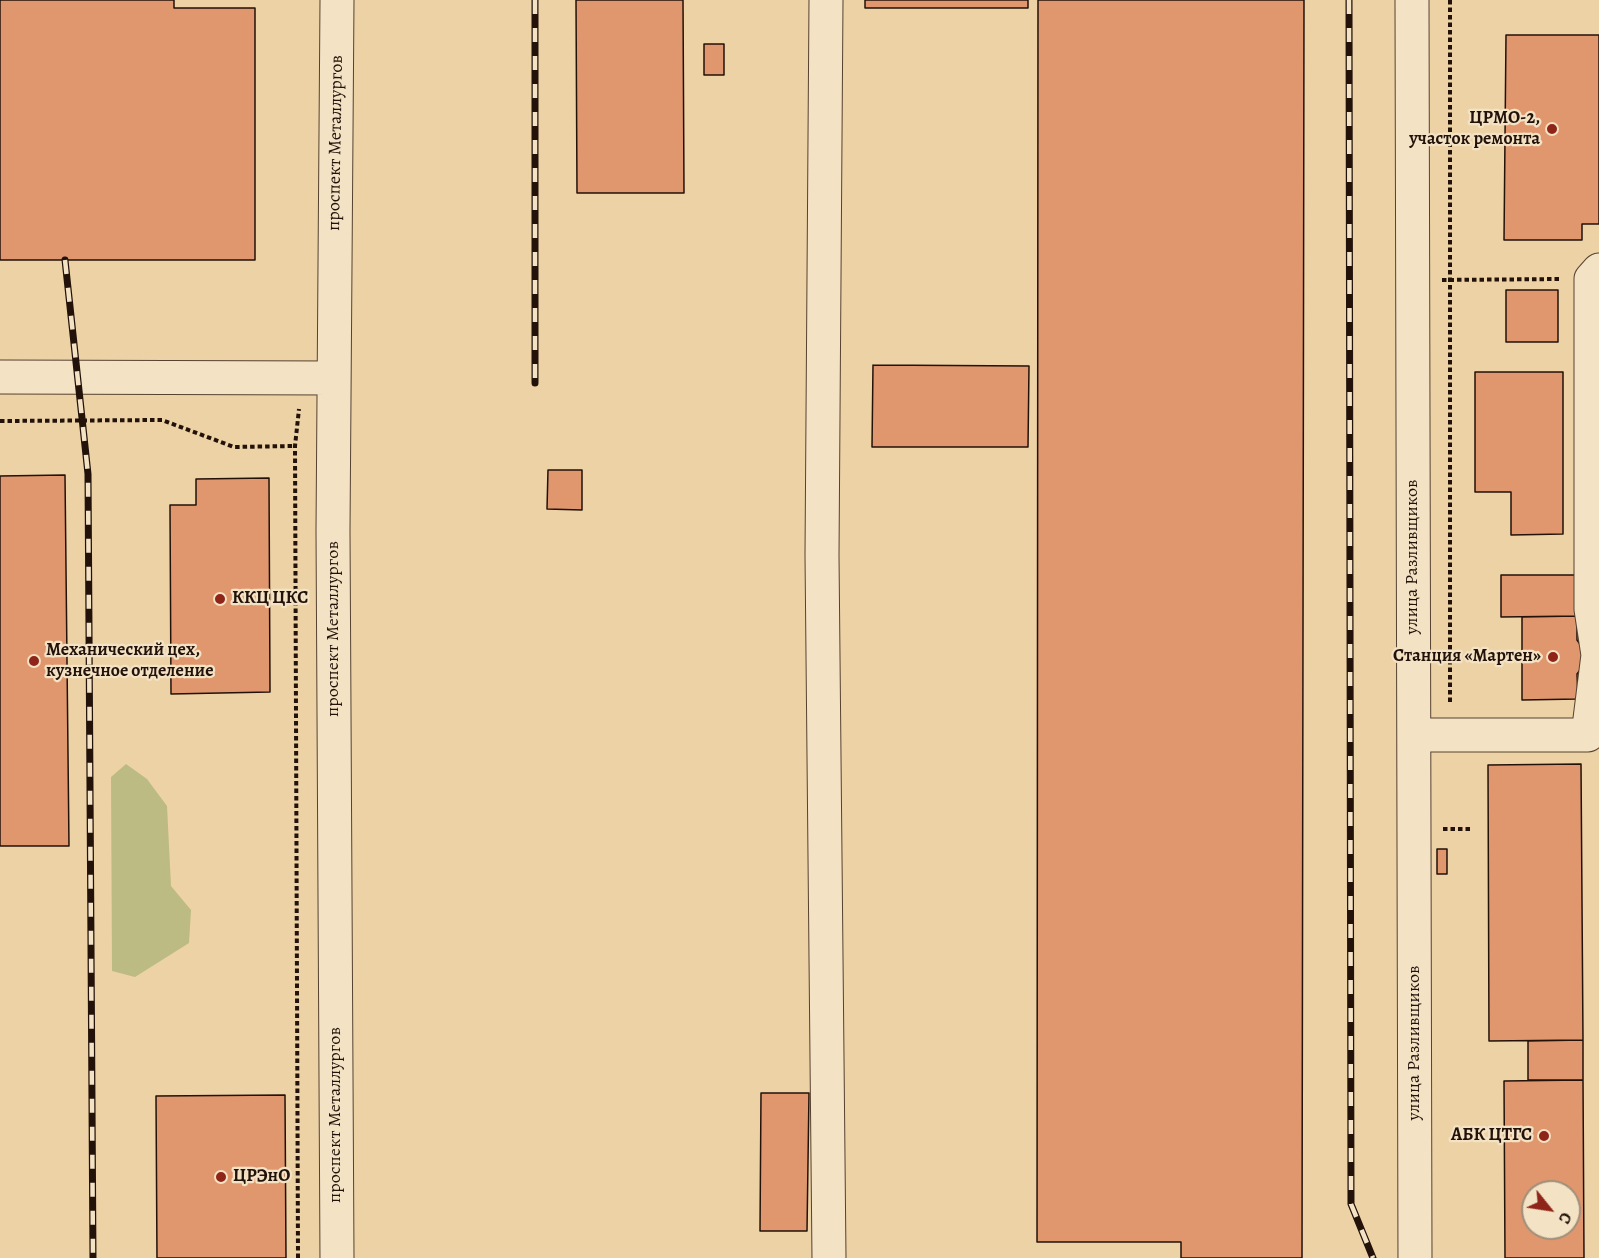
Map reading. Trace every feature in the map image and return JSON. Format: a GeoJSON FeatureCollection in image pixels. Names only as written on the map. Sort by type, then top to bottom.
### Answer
{"type":"FeatureCollection","features":[{"type":"Feature","properties":{"kind":"street","name":"проспект Металлургов"},"geometry":{"type":"LineString","coordinates":[[337,0],[318,377],[337,1258]]}},
{"type":"Feature","properties":{"kind":"street"},"geometry":{"type":"LineString","coordinates":[[826,0],[822,555],[829,1258]]}},
{"type":"Feature","properties":{"kind":"street","name":"улица Разливщиков"},"geometry":{"type":"LineString","coordinates":[[1412,0],[1415,1258]]}},
{"type":"Feature","properties":{"kind":"street"},"geometry":{"type":"LineString","coordinates":[[1414,735],[1588,735],[1598,656],[1591,609],[1595,274]]}},
{"type":"Feature","properties":{"kind":"street"},"geometry":{"type":"LineString","coordinates":[[0,377],[318,377]]}},
{"type":"Feature","properties":{"kind":"path"},"geometry":{"type":"LineString","coordinates":[[1450,0],[1450,735]]}},
{"type":"Feature","properties":{"kind":"path"},"geometry":{"type":"LineString","coordinates":[[1412,280],[1595,274]]}},
{"type":"Feature","properties":{"kind":"path"},"geometry":{"type":"LineString","coordinates":[[298,1258],[295,446],[318,377]]}},
{"type":"Feature","properties":{"kind":"path"},"geometry":{"type":"LineString","coordinates":[[0,421],[162,420],[234,447],[295,446]]}},
{"type":"Feature","properties":{"kind":"shaded area"},"geometry":{"type":"Polygon","coordinates":[[[126,764],[147,779],[167,806],[171,886],[191,910],[189,943],[135,977],[112,971],[111,777],[126,764]]]}},
{"type":"Feature","properties":{"kind":"building"},"geometry":{"type":"Polygon","coordinates":[[[0,0],[174,0],[174,8],[255,8],[255,260],[0,260],[0,0]]]}},
{"type":"Feature","properties":{"kind":"building"},"geometry":{"type":"Polygon","coordinates":[[[576,0],[683,0],[684,193],[577,193],[576,0]]]}},
{"type":"Feature","properties":{"kind":"building"},"geometry":{"type":"Polygon","coordinates":[[[865,0],[1028,0],[1028,8],[865,8],[865,0]]]}},
{"type":"Feature","properties":{"kind":"building"},"geometry":{"type":"Polygon","coordinates":[[[1038,0],[1304,0],[1302,1258],[1181,1258],[1181,1242],[1037,1242],[1038,0]]]}},
{"type":"Feature","properties":{"kind":"building","name":"ЦРМО-2, участок ремонта"},"geometry":{"type":"Polygon","coordinates":[[[1506,35],[1599,35],[1599,224],[1582,224],[1582,240],[1504,240],[1506,35]]]}},
{"type":"Feature","properties":{"kind":"building"},"geometry":{"type":"Polygon","coordinates":[[[704,44],[724,44],[724,75],[704,75],[704,44]]]}},
{"type":"Feature","properties":{"kind":"building"},"geometry":{"type":"Polygon","coordinates":[[[1506,290],[1558,290],[1558,342],[1506,342],[1506,290]]]}},
{"type":"Feature","properties":{"kind":"building"},"geometry":{"type":"Polygon","coordinates":[[[873,365],[1029,366],[1028,447],[872,447],[873,365]]]}},
{"type":"Feature","properties":{"kind":"building"},"geometry":{"type":"Polygon","coordinates":[[[1475,372],[1563,372],[1563,534],[1511,535],[1511,492],[1475,492],[1475,372]]]}},
{"type":"Feature","properties":{"kind":"building"},"geometry":{"type":"Polygon","coordinates":[[[548,470],[582,470],[582,510],[547,509],[548,470]]]}},
{"type":"Feature","properties":{"kind":"building","name":"Механический цех, кузнечное отделение"},"geometry":{"type":"Polygon","coordinates":[[[65,475],[69,846],[0,846],[0,476],[65,475]]]}},
{"type":"Feature","properties":{"kind":"building","name":"ККЦ ЦКС"},"geometry":{"type":"Polygon","coordinates":[[[269,478],[270,692],[171,694],[170,505],[196,505],[196,479],[269,478]]]}},
{"type":"Feature","properties":{"kind":"building"},"geometry":{"type":"Polygon","coordinates":[[[1501,575],[1577,575],[1577,616],[1501,617],[1501,575]]]}},
{"type":"Feature","properties":{"kind":"building","name":"Станция «Мартен»"},"geometry":{"type":"Polygon","coordinates":[[[1577,616],[1577,640],[1584,650],[1584,665],[1577,674],[1578,699],[1522,700],[1522,617],[1577,616]]]}},
{"type":"Feature","properties":{"kind":"building"},"geometry":{"type":"Polygon","coordinates":[[[1581,764],[1583,1040],[1489,1041],[1488,765],[1581,764]]]}},
{"type":"Feature","properties":{"kind":"building"},"geometry":{"type":"Polygon","coordinates":[[[1437,849],[1447,849],[1447,874],[1437,874],[1437,849]]]}},
{"type":"Feature","properties":{"kind":"building"},"geometry":{"type":"Polygon","coordinates":[[[1583,1040],[1583,1080],[1528,1080],[1528,1041],[1583,1040]]]}},
{"type":"Feature","properties":{"kind":"building","name":"АБК ЦТГС"},"geometry":{"type":"Polygon","coordinates":[[[1583,1080],[1584,1258],[1505,1258],[1504,1081],[1583,1080]]]}},
{"type":"Feature","properties":{"kind":"building"},"geometry":{"type":"Polygon","coordinates":[[[761,1093],[809,1093],[807,1231],[760,1231],[761,1093]]]}},
{"type":"Feature","properties":{"kind":"building","name":"ЦРЭнО"},"geometry":{"type":"Polygon","coordinates":[[[285,1095],[286,1258],[157,1258],[156,1096],[285,1095]]]}},
{"type":"Feature","properties":{"kind":"railway"},"geometry":{"type":"LineString","coordinates":[[535,0],[535,383]]}},
{"type":"Feature","properties":{"kind":"railway"},"geometry":{"type":"LineString","coordinates":[[1349,0],[1351,1204],[1373,1258]]}},
{"type":"Feature","properties":{"kind":"railway"},"geometry":{"type":"LineString","coordinates":[[65,260],[88,474],[93,1258]]}},
{"type":"Feature","properties":{"kind":"place","name":"ЦРМО-2, участок ремонта"},"geometry":{"type":"Point","coordinates":[1552,129]}},
{"type":"Feature","properties":{"kind":"place","name":"ККЦ ЦКС"},"geometry":{"type":"Point","coordinates":[220,599]}},
{"type":"Feature","properties":{"kind":"place","name":"Станция «Мартен»"},"geometry":{"type":"Point","coordinates":[1553,657]}},
{"type":"Feature","properties":{"kind":"place","name":"Механический цех, кузнечное отделение"},"geometry":{"type":"Point","coordinates":[34,661]}},
{"type":"Feature","properties":{"kind":"place","name":"АБК ЦТГС"},"geometry":{"type":"Point","coordinates":[1544,1136]}},
{"type":"Feature","properties":{"kind":"place","name":"ЦРЭнО"},"geometry":{"type":"Point","coordinates":[221,1177]}}]}
